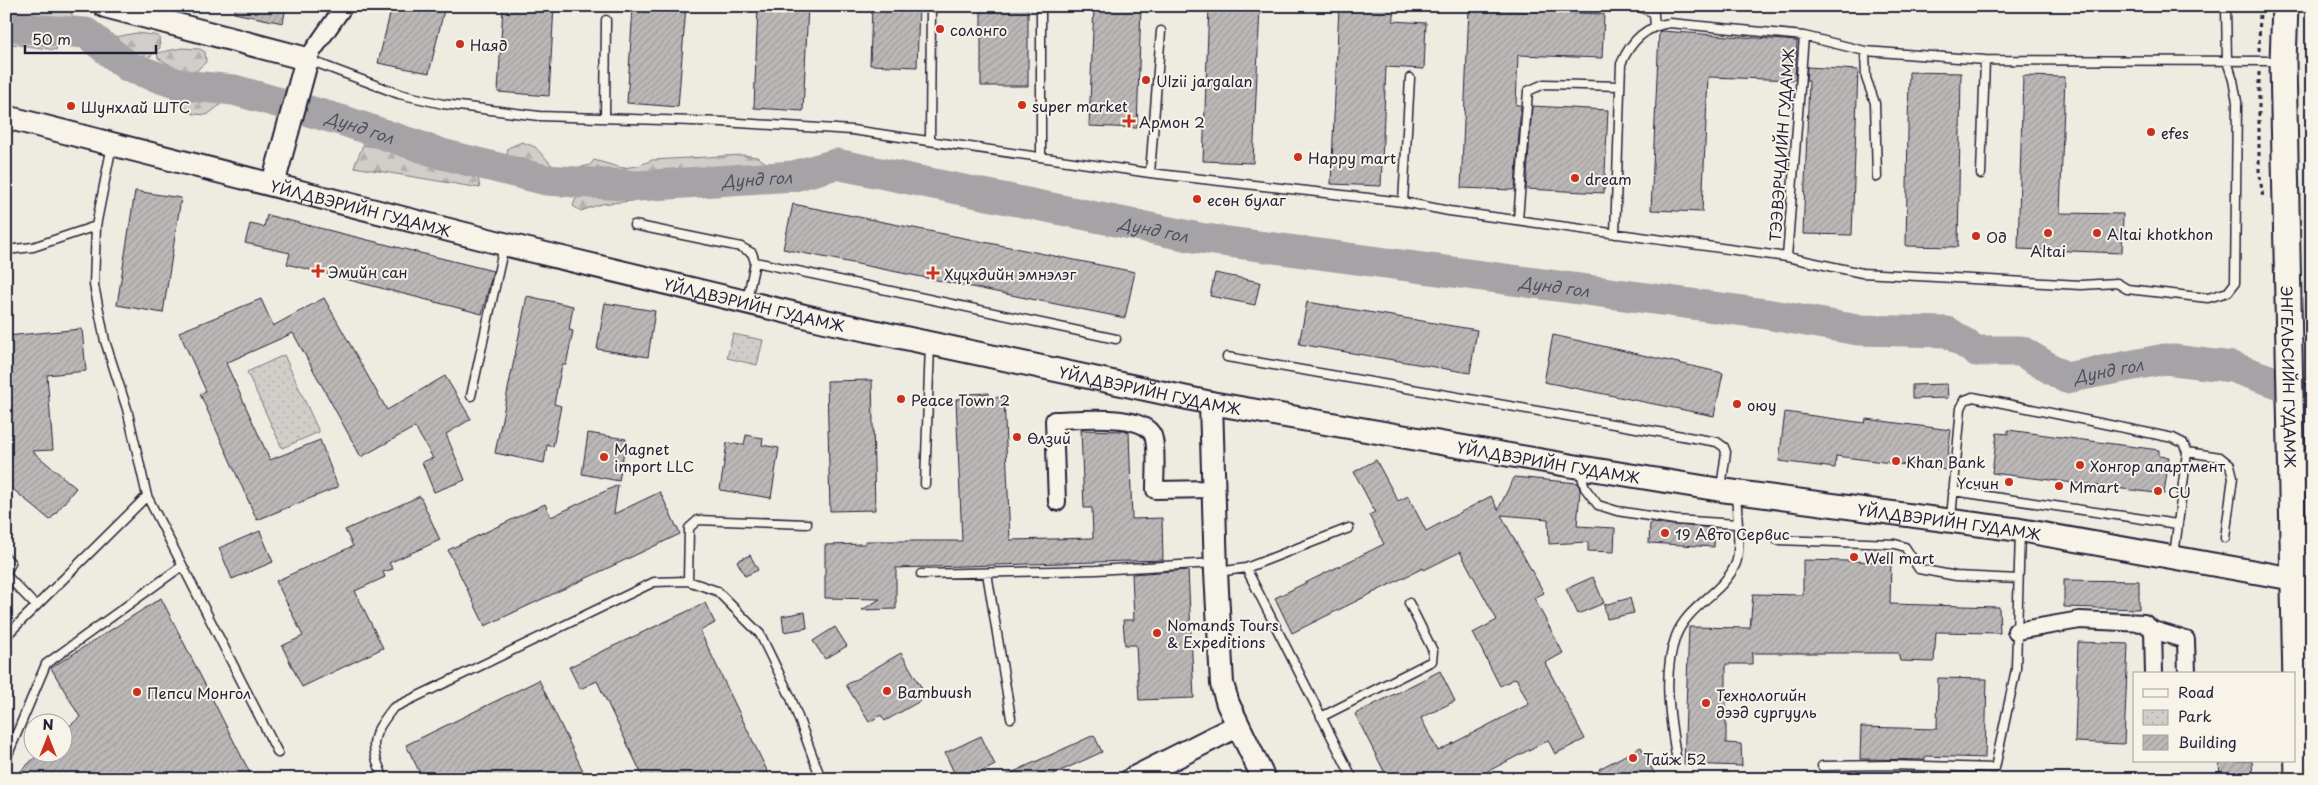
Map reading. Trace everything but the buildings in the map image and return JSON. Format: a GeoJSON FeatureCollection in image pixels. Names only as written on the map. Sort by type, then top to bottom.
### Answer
{"type":"FeatureCollection","features":[{"type":"Feature","properties":{"kind":"main road"},"geometry":{"type":"LineString","coordinates":[[105,6],[305,67],[273,184]]}},
{"type":"Feature","properties":{"kind":"main road","name":"ЭНГЕЛЬСИЙН ГУДАМЖ"},"geometry":{"type":"LineString","coordinates":[[2285,6],[2283,61],[2292,460],[2305,580],[2296,680]]}},
{"type":"Feature","properties":{"kind":"main road","name":"YЙЛДВЭРИЙН ГУДАМЖ"},"geometry":{"type":"LineString","coordinates":[[6,117],[504,244],[746,302],[930,345],[1211,403],[1579,468],[1729,491],[2020,530],[2305,580]]}},
{"type":"Feature","properties":{"kind":"main road"},"geometry":{"type":"LineString","coordinates":[[1211,403],[1222,684],[1237,726],[1264,779]]}},
{"type":"Feature","properties":{"kind":"main road","name":"ЭНГЕЛЬСИЙН ГУДАМЖ"},"geometry":{"type":"LineString","coordinates":[[2296,720],[2298,779]]}},
{"type":"Feature","properties":{"kind":"main road"},"geometry":{"type":"LineString","coordinates":[[1132,779],[1237,726]]}},
{"type":"Feature","properties":{"kind":"street"},"geometry":{"type":"LineString","coordinates":[[305,67],[344,6]]}},
{"type":"Feature","properties":{"kind":"street"},"geometry":{"type":"LineString","coordinates":[[1058,502],[1054,420],[1124,419],[1146,426],[1154,438],[1155,490],[1213,489]]}},
{"type":"Feature","properties":{"kind":"street"},"geometry":{"type":"LineString","coordinates":[[2016,631],[2080,620],[2144,623],[2153,630],[2186,640],[2187,672]]}},
{"type":"Feature","properties":{"kind":"street"},"geometry":{"type":"LineString","coordinates":[[2153,630],[2154,672]]}},
{"type":"Feature","properties":{"kind":"lane"},"geometry":{"type":"LineString","coordinates":[[930,141],[931,6]]}},
{"type":"Feature","properties":{"kind":"lane"},"geometry":{"type":"LineString","coordinates":[[1638,6],[1654,9],[1655,25]]}},
{"type":"Feature","properties":{"kind":"lane"},"geometry":{"type":"LineString","coordinates":[[305,67],[399,94],[443,104],[539,116],[724,122],[842,130],[1150,173],[1403,202],[1615,234],[1786,257],[1862,273],[2081,285],[2117,283],[2127,289],[2208,298],[2228,292],[2235,283],[2237,102],[2233,80],[2226,61],[2226,6]]}},
{"type":"Feature","properties":{"kind":"lane"},"geometry":{"type":"LineString","coordinates":[[1041,13],[1042,157]]}},
{"type":"Feature","properties":{"kind":"lane"},"geometry":{"type":"LineString","coordinates":[[605,118],[606,20]]}},
{"type":"Feature","properties":{"kind":"lane"},"geometry":{"type":"LineString","coordinates":[[1615,234],[1621,64],[1628,47],[1655,25],[1670,23],[1804,36],[1865,51],[1985,60],[2283,61]]}},
{"type":"Feature","properties":{"kind":"lane"},"geometry":{"type":"LineString","coordinates":[[1150,173],[1160,31]]}},
{"type":"Feature","properties":{"kind":"lane","name":"ТЭЭВЭРЧДИЙН ГУДАМЖ"},"geometry":{"type":"LineString","coordinates":[[1786,257],[1804,36]]}},
{"type":"Feature","properties":{"kind":"lane"},"geometry":{"type":"LineString","coordinates":[[1865,51],[1866,78],[1875,104],[1877,177]]}},
{"type":"Feature","properties":{"kind":"lane"},"geometry":{"type":"LineString","coordinates":[[1981,174],[1985,60]]}},
{"type":"Feature","properties":{"kind":"lane"},"geometry":{"type":"LineString","coordinates":[[1403,202],[1410,78]]}},
{"type":"Feature","properties":{"kind":"lane"},"geometry":{"type":"LineString","coordinates":[[1518,220],[1528,92],[1544,84],[1620,86]]}},
{"type":"Feature","properties":{"kind":"lane"},"geometry":{"type":"LineString","coordinates":[[112,143],[96,226],[94,285],[105,341],[127,409],[147,496],[278,753]]}},
{"type":"Feature","properties":{"kind":"lane"},"geometry":{"type":"LineString","coordinates":[[634,225],[741,247],[752,253],[755,262],[746,302]]}},
{"type":"Feature","properties":{"kind":"lane"},"geometry":{"type":"LineString","coordinates":[[6,250],[33,247],[96,226]]}},
{"type":"Feature","properties":{"kind":"lane"},"geometry":{"type":"LineString","coordinates":[[471,396],[504,244]]}},
{"type":"Feature","properties":{"kind":"lane"},"geometry":{"type":"LineString","coordinates":[[755,262],[1116,339]]}},
{"type":"Feature","properties":{"kind":"lane"},"geometry":{"type":"LineString","coordinates":[[925,484],[930,345]]}},
{"type":"Feature","properties":{"kind":"lane"},"geometry":{"type":"LineString","coordinates":[[1227,357],[1717,442],[1724,447],[1729,491],[1737,524],[1737,561],[1726,583],[1698,605],[1677,634],[1670,664],[1669,710],[1676,756]]}},
{"type":"Feature","properties":{"kind":"lane"},"geometry":{"type":"LineString","coordinates":[[1951,522],[1960,408],[1965,400],[1973,396],[2173,438],[2183,443],[2186,452],[2174,558]]}},
{"type":"Feature","properties":{"kind":"lane"},"geometry":{"type":"LineString","coordinates":[[2186,452],[2220,457],[2230,465],[2233,477],[2225,538]]}},
{"type":"Feature","properties":{"kind":"lane"},"geometry":{"type":"LineString","coordinates":[[1579,468],[1585,488],[1598,505],[1617,511],[1675,520],[1737,524]]}},
{"type":"Feature","properties":{"kind":"lane"},"geometry":{"type":"LineString","coordinates":[[1953,492],[2177,524]]}},
{"type":"Feature","properties":{"kind":"lane"},"geometry":{"type":"LineString","coordinates":[[6,636],[147,496]]}},
{"type":"Feature","properties":{"kind":"lane"},"geometry":{"type":"LineString","coordinates":[[688,581],[689,528],[698,520],[807,524]]}},
{"type":"Feature","properties":{"kind":"lane"},"geometry":{"type":"LineString","coordinates":[[921,574],[1216,567],[1246,568],[1349,528]]}},
{"type":"Feature","properties":{"kind":"lane"},"geometry":{"type":"LineString","coordinates":[[1822,766],[1889,765],[1995,768],[2016,669],[2020,530]]}},
{"type":"Feature","properties":{"kind":"lane"},"geometry":{"type":"LineString","coordinates":[[1778,540],[1895,544],[1904,548],[1918,569],[1956,576],[2018,578]]}},
{"type":"Feature","properties":{"kind":"lane"},"geometry":{"type":"LineString","coordinates":[[6,558],[11,563],[6,574],[36,606]]}},
{"type":"Feature","properties":{"kind":"lane"},"geometry":{"type":"LineString","coordinates":[[6,760],[46,664],[182,566]]}},
{"type":"Feature","properties":{"kind":"lane"},"geometry":{"type":"LineString","coordinates":[[1246,568],[1353,779]]}},
{"type":"Feature","properties":{"kind":"lane"},"geometry":{"type":"LineString","coordinates":[[986,573],[1011,718]]}},
{"type":"Feature","properties":{"kind":"lane"},"geometry":{"type":"LineString","coordinates":[[384,779],[374,756],[376,731],[393,708],[654,582],[688,581],[716,591],[760,634],[791,698],[821,779]]}},
{"type":"Feature","properties":{"kind":"lane"},"geometry":{"type":"LineString","coordinates":[[1322,717],[1432,661],[1433,651],[1409,603]]}},
{"type":"Feature","properties":{"kind":"green space"},"geometry":{"type":"Polygon","coordinates":[[[37,9],[64,9],[71,12],[73,18],[71,24],[67,28],[58,28],[34,23],[31,21],[33,13],[37,9]]]}},
{"type":"Feature","properties":{"kind":"green space"},"geometry":{"type":"Polygon","coordinates":[[[6,27],[59,40],[56,50],[6,43],[6,27]]]}},
{"type":"Feature","properties":{"kind":"green space"},"geometry":{"type":"Polygon","coordinates":[[[136,33],[159,37],[160,48],[148,58],[134,57],[112,44],[111,38],[136,33]]]}},
{"type":"Feature","properties":{"kind":"green space"},"geometry":{"type":"Polygon","coordinates":[[[182,48],[200,49],[205,52],[206,62],[194,73],[180,71],[158,58],[157,53],[182,48]]]}},
{"type":"Feature","properties":{"kind":"green space"},"geometry":{"type":"Polygon","coordinates":[[[196,90],[214,91],[219,94],[220,105],[207,115],[194,114],[172,101],[171,95],[196,90]]]}},
{"type":"Feature","properties":{"kind":"green space"},"geometry":{"type":"Polygon","coordinates":[[[522,142],[535,147],[552,165],[552,171],[521,168],[506,159],[508,148],[522,142]]]}},
{"type":"Feature","properties":{"kind":"green space"},"geometry":{"type":"Polygon","coordinates":[[[363,145],[450,159],[476,167],[480,188],[354,167],[363,145]]]}},
{"type":"Feature","properties":{"kind":"green space"},"geometry":{"type":"Polygon","coordinates":[[[743,155],[757,157],[768,164],[765,171],[719,173],[703,177],[666,179],[583,179],[575,176],[582,167],[590,165],[594,160],[622,168],[638,166],[652,160],[743,155]]]}},
{"type":"Feature","properties":{"kind":"green space"},"geometry":{"type":"Polygon","coordinates":[[[747,184],[715,193],[601,204],[581,211],[573,206],[576,198],[629,190],[747,184]]]}},
{"type":"Feature","properties":{"kind":"green space"},"geometry":{"type":"Polygon","coordinates":[[[733,334],[763,340],[757,365],[727,358],[733,334]]]}},
{"type":"Feature","properties":{"kind":"green space"},"geometry":{"type":"Polygon","coordinates":[[[284,355],[319,432],[282,448],[247,372],[284,355]]]}},
{"type":"Feature","properties":{"kind":"waterway","name":"Дунд гол"},"geometry":{"type":"LineString","coordinates":[[6,25],[86,33],[129,67],[181,85],[234,90],[344,121],[442,154],[546,180],[638,186],[794,176],[836,164],[1199,238],[1766,314],[1858,330],[1948,332],[1976,351],[2021,351],[2066,378],[2165,359],[2232,367],[2312,395]]}},
{"type":"Feature","properties":{"kind":"place","name":"солонго"},"geometry":{"type":"Point","coordinates":[940,29]}},
{"type":"Feature","properties":{"kind":"place","name":"Наяд"},"geometry":{"type":"Point","coordinates":[460,44]}},
{"type":"Feature","properties":{"kind":"place","name":"Ulzii jargalan"},"geometry":{"type":"Point","coordinates":[1146,80]}},
{"type":"Feature","properties":{"kind":"place","name":"super market"},"geometry":{"type":"Point","coordinates":[1022,105]}},
{"type":"Feature","properties":{"kind":"place","name":"Шунхлай ШТС"},"geometry":{"type":"Point","coordinates":[71,106]}},
{"type":"Feature","properties":{"kind":"place","name":"Армон 2"},"geometry":{"type":"Point","coordinates":[1129,121]}},
{"type":"Feature","properties":{"kind":"place","name":"efes"},"geometry":{"type":"Point","coordinates":[2151,132]}},
{"type":"Feature","properties":{"kind":"place","name":"Happy mart"},"geometry":{"type":"Point","coordinates":[1298,157]}},
{"type":"Feature","properties":{"kind":"place","name":"dream"},"geometry":{"type":"Point","coordinates":[1575,178]}},
{"type":"Feature","properties":{"kind":"place","name":"есөн булаг"},"geometry":{"type":"Point","coordinates":[1197,199]}},
{"type":"Feature","properties":{"kind":"place","name":"Altai"},"geometry":{"type":"Point","coordinates":[2048,233]}},
{"type":"Feature","properties":{"kind":"place","name":"Altai khotkhon"},"geometry":{"type":"Point","coordinates":[2097,233]}},
{"type":"Feature","properties":{"kind":"place","name":"Од"},"geometry":{"type":"Point","coordinates":[1976,236]}},
{"type":"Feature","properties":{"kind":"place","name":"Эмийн сан"},"geometry":{"type":"Point","coordinates":[318,271]}},
{"type":"Feature","properties":{"kind":"place","name":"Хүүхдийн эмнэлэг"},"geometry":{"type":"Point","coordinates":[933,273]}},
{"type":"Feature","properties":{"kind":"place","name":"Peace Town 2"},"geometry":{"type":"Point","coordinates":[901,399]}},
{"type":"Feature","properties":{"kind":"place","name":"оюу"},"geometry":{"type":"Point","coordinates":[1737,404]}},
{"type":"Feature","properties":{"kind":"place","name":"Өлзий"},"geometry":{"type":"Point","coordinates":[1017,437]}},
{"type":"Feature","properties":{"kind":"place","name":"Magnet import LLC"},"geometry":{"type":"Point","coordinates":[604,457]}},
{"type":"Feature","properties":{"kind":"place","name":"Khan Bank"},"geometry":{"type":"Point","coordinates":[1896,461]}},
{"type":"Feature","properties":{"kind":"place","name":"Хонгор апартмент"},"geometry":{"type":"Point","coordinates":[2080,465]}},
{"type":"Feature","properties":{"kind":"place","name":"Үсчин"},"geometry":{"type":"Point","coordinates":[2009,482]}},
{"type":"Feature","properties":{"kind":"place","name":"Mmart"},"geometry":{"type":"Point","coordinates":[2059,486]}},
{"type":"Feature","properties":{"kind":"place","name":"CU"},"geometry":{"type":"Point","coordinates":[2158,491]}},
{"type":"Feature","properties":{"kind":"place","name":"19 Авто Сервис"},"geometry":{"type":"Point","coordinates":[1665,533]}},
{"type":"Feature","properties":{"kind":"place","name":"Well mart"},"geometry":{"type":"Point","coordinates":[1854,557]}},
{"type":"Feature","properties":{"kind":"place","name":"Nomands Tours & Expeditions"},"geometry":{"type":"Point","coordinates":[1157,633]}},
{"type":"Feature","properties":{"kind":"place","name":"Bambuush"},"geometry":{"type":"Point","coordinates":[887,691]}},
{"type":"Feature","properties":{"kind":"place","name":"Пепси Монгол"},"geometry":{"type":"Point","coordinates":[137,692]}},
{"type":"Feature","properties":{"kind":"place","name":"Технологийн дээд сургууль"},"geometry":{"type":"Point","coordinates":[1706,703]}},
{"type":"Feature","properties":{"kind":"place","name":"Тайж 52"},"geometry":{"type":"Point","coordinates":[1633,758]}}]}
